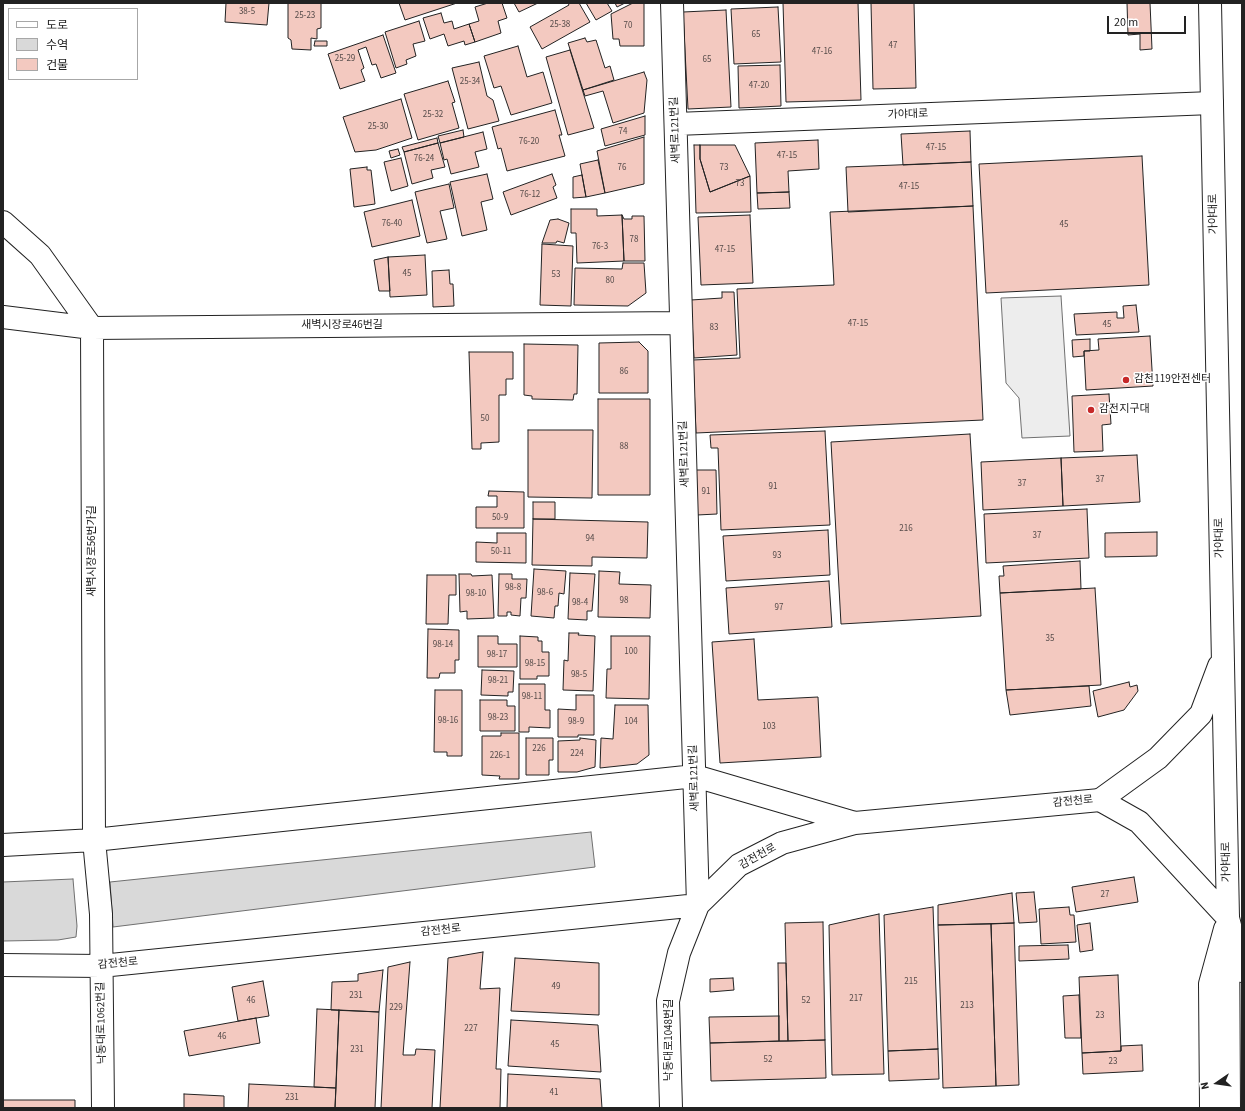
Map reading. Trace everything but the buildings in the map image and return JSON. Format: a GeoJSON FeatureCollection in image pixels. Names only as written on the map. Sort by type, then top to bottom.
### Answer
{"type":"FeatureCollection","features":[{"type":"Feature","properties":{"kind":"main road","name":"새벽로121번길"},"geometry":{"type":"LineString","coordinates":[[672,3],[698,905]]}},
{"type":"Feature","properties":{"kind":"main road","name":"가야대로"},"geometry":{"type":"LineString","coordinates":[[1210,3],[1228,918],[1242,972]]}},
{"type":"Feature","properties":{"kind":"main road","name":"가야대로"},"geometry":{"type":"LineString","coordinates":[[676,124],[1212,103]]}},
{"type":"Feature","properties":{"kind":"main road"},"geometry":{"type":"LineString","coordinates":[[3,222],[40,255],[92,328]]}},
{"type":"Feature","properties":{"kind":"main road","name":"새벽시장로46번길"},"geometry":{"type":"LineString","coordinates":[[3,317],[92,328],[681,323]]}},
{"type":"Feature","properties":{"kind":"main road","name":"새벽시장로56번가길"},"geometry":{"type":"LineString","coordinates":[[92,328],[94,840],[101,914]]}},
{"type":"Feature","properties":{"kind":"main road"},"geometry":{"type":"LineString","coordinates":[[1223,655],[1201,714],[1158,758],[1100,800],[1140,822],[1228,918],[1229,1108]]}},
{"type":"Feature","properties":{"kind":"main road","name":"감전천로"},"geometry":{"type":"LineString","coordinates":[[3,844],[94,840],[694,776],[855,823]]}},
{"type":"Feature","properties":{"kind":"main road","name":"감전천로"},"geometry":{"type":"LineString","coordinates":[[3,965],[101,966],[698,905],[739,865],[782,843],[855,823],[1100,800]]}},
{"type":"Feature","properties":{"kind":"main road","name":"낙동대로1048번길"},"geometry":{"type":"LineString","coordinates":[[671,1108],[668,1001],[679,953],[698,905]]}},
{"type":"Feature","properties":{"kind":"main road","name":"낙동대로1062번길"},"geometry":{"type":"LineString","coordinates":[[101,914],[103,1108]]}},
{"type":"Feature","properties":{"kind":"main road"},"geometry":{"type":"LineString","coordinates":[[1211,1108],[1210,984],[1228,918]]}},
{"type":"Feature","properties":{"kind":"shaded area"},"geometry":{"type":"Polygon","coordinates":[[[1061,296],[1070,436],[1022,438],[1019,398],[1006,383],[1001,298],[1061,296]]]}},
{"type":"Feature","properties":{"kind":"water"},"geometry":{"type":"Polygon","coordinates":[[[591,832],[595,867],[113,927],[110,882],[591,832]]]}},
{"type":"Feature","properties":{"kind":"water"},"geometry":{"type":"Polygon","coordinates":[[[73,879],[77,926],[76,937],[58,940],[3,941],[3,882],[73,879]]]}},
{"type":"Feature","properties":{"kind":"place","name":"감천119안전센터"},"geometry":{"type":"Point","coordinates":[1126,380]}},
{"type":"Feature","properties":{"kind":"place","name":"감전지구대"},"geometry":{"type":"Point","coordinates":[1091,410]}}]}
